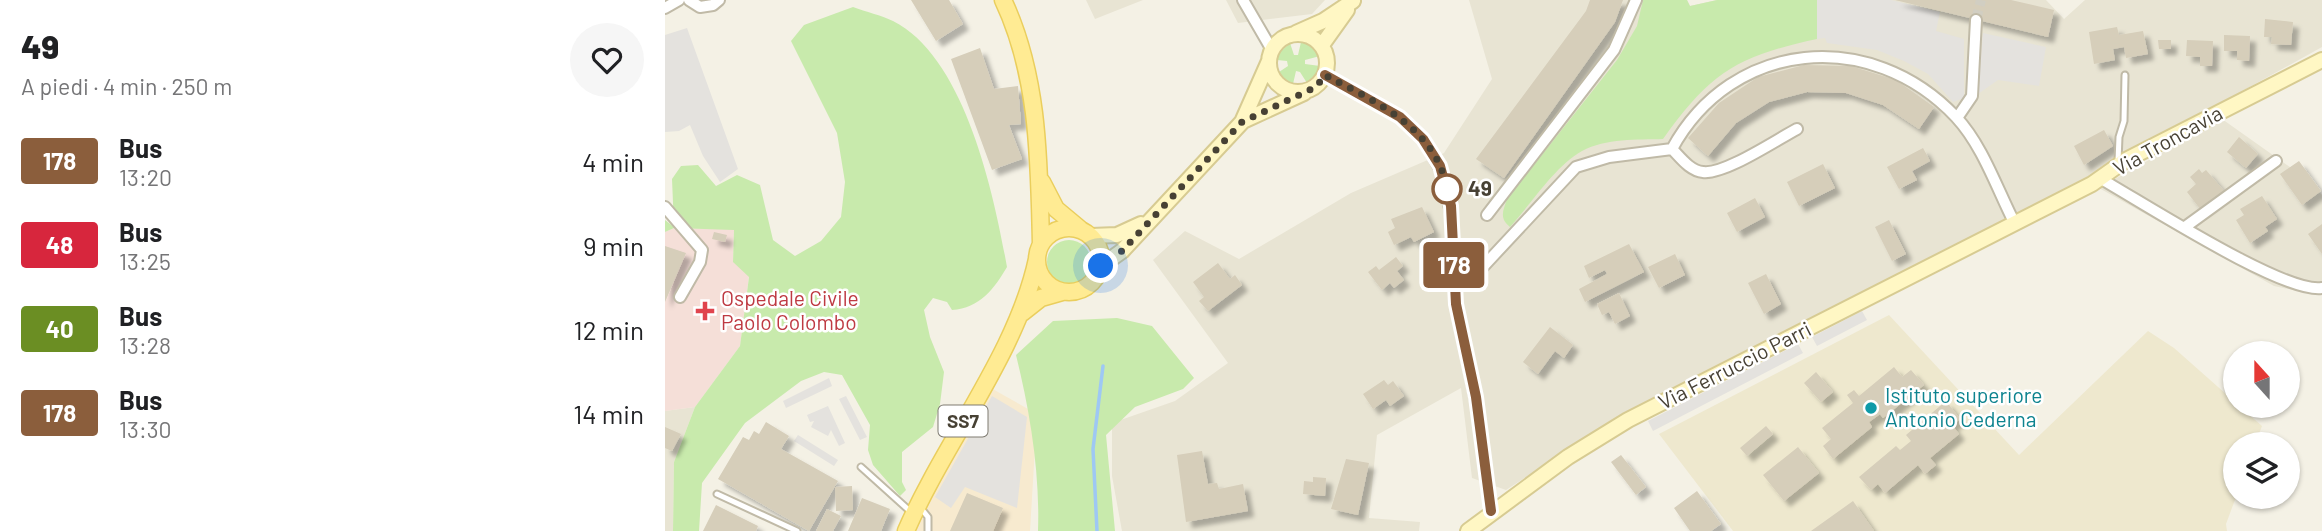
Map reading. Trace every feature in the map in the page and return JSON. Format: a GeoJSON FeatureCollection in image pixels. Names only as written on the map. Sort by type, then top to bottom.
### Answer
{"type":"FeatureCollection","features":[{"type":"Feature","properties":{"kind":"main road"},"geometry":{"type":"LineString","coordinates":[[1003,0],[1025,61],[1035,124],[1039,174],[1039,251],[1044,280],[1062,292]]}},
{"type":"Feature","properties":{"kind":"main road"},"geometry":{"type":"LineString","coordinates":[[1022,313],[1041,298],[1072,292],[1091,284],[1101,266],[1098,245],[1056,209],[1039,174]]}},
{"type":"Feature","properties":{"kind":"main road"},"geometry":{"type":"LineString","coordinates":[[1022,313],[1039,251],[1055,231],[1063,228],[1087,233]]}},
{"type":"Feature","properties":{"kind":"main road","name":"SS7"},"geometry":{"type":"LineString","coordinates":[[907,531],[1022,313]]}},
{"type":"Feature","properties":{"kind":"street"},"geometry":{"type":"LineString","coordinates":[[665,8],[679,0]]}},
{"type":"Feature","properties":{"kind":"street"},"geometry":{"type":"LineString","coordinates":[[689,0],[700,7],[713,5],[719,0]]}},
{"type":"Feature","properties":{"kind":"street"},"geometry":{"type":"LineString","coordinates":[[1243,0],[1271,55],[1278,84],[1292,92],[1309,90]]}},
{"type":"Feature","properties":{"kind":"street"},"geometry":{"type":"LineString","coordinates":[[1487,215],[1614,50],[1636,0]]}},
{"type":"Feature","properties":{"kind":"street"},"geometry":{"type":"LineString","coordinates":[[1101,266],[1122,251],[1242,122],[1271,55],[1285,37],[1323,21],[1353,1]]}},
{"type":"Feature","properties":{"kind":"street"},"geometry":{"type":"LineString","coordinates":[[1322,45],[1353,1]]}},
{"type":"Feature","properties":{"kind":"street"},"geometry":{"type":"LineString","coordinates":[[1957,118],[1972,96],[1976,20]]}},
{"type":"Feature","properties":{"kind":"street"},"geometry":{"type":"LineString","coordinates":[[1242,122],[1309,90],[1325,75],[1328,59],[1322,45],[1309,35],[1293,34]]}},
{"type":"Feature","properties":{"kind":"street"},"geometry":{"type":"LineString","coordinates":[[1672,149],[1693,116],[1731,83],[1769,65],[1804,57],[1845,58],[1888,69],[1927,92],[1957,118],[1976,145],[2015,224]]}},
{"type":"Feature","properties":{"kind":"street","name":"Via Troncavia"},"geometry":{"type":"LineString","coordinates":[[2015,224],[2101,179],[2115,166],[2322,60]]}},
{"type":"Feature","properties":{"kind":"street"},"geometry":{"type":"LineString","coordinates":[[1325,75],[1400,117],[1420,135],[1443,172],[1451,206],[1455,289],[1477,405],[1491,511]]}},
{"type":"Feature","properties":{"kind":"street"},"geometry":{"type":"LineString","coordinates":[[1455,289],[1480,270],[1576,167],[1609,157],[1672,149],[1697,171],[1708,172],[1728,165],[1797,129]]}},
{"type":"Feature","properties":{"kind":"street"},"geometry":{"type":"LineString","coordinates":[[2185,227],[2276,162]]}},
{"type":"Feature","properties":{"kind":"street"},"geometry":{"type":"LineString","coordinates":[[2101,179],[2272,276],[2303,288],[2322,288]]}},
{"type":"Feature","properties":{"kind":"street"},"geometry":{"type":"LineString","coordinates":[[665,207],[702,250],[700,262],[680,297]]}},
{"type":"Feature","properties":{"kind":"street"},"geometry":{"type":"LineString","coordinates":[[1087,233],[1117,235],[1149,220]]}},
{"type":"Feature","properties":{"kind":"street","name":"Via Ferruccio Parri"},"geometry":{"type":"LineString","coordinates":[[1468,531],[1491,511],[1568,457],[1635,416],[2015,224]]}},
{"type":"Feature","properties":{"kind":"lane"},"geometry":{"type":"LineString","coordinates":[[2115,166],[2124,121],[2125,75]]}},
{"type":"Feature","properties":{"kind":"lane"},"geometry":{"type":"LineString","coordinates":[[861,467],[928,517],[928,531]]}},
{"type":"Feature","properties":{"kind":"lane"},"geometry":{"type":"LineString","coordinates":[[717,495],[797,531]]}},
{"type":"Feature","properties":{"kind":"shaded area"},"geometry":{"type":"Polygon","coordinates":[[[1086,0],[1143,0],[1095,19],[1086,0]]]}},
{"type":"Feature","properties":{"kind":"shaded area"},"geometry":{"type":"Polygon","coordinates":[[[1226,0],[1325,0],[1312,14],[1238,23],[1226,0]]]}},
{"type":"Feature","properties":{"kind":"shaded area"},"geometry":{"type":"Polygon","coordinates":[[[1469,0],[1687,0],[1690,6],[1717,0],[2046,0],[2064,19],[2085,0],[2322,0],[2322,47],[2078,182],[1611,422],[1506,490],[1472,478],[1461,388],[1377,435],[1369,518],[1420,522],[1419,531],[1122,531],[1112,476],[1112,423],[1175,401],[1228,363],[1153,260],[1185,231],[1239,259],[1351,193],[1444,153],[1492,79],[1469,0]]]}},
{"type":"Feature","properties":{"kind":"shaded area"},"geometry":{"type":"Polygon","coordinates":[[[1817,0],[1891,0],[1940,12],[1936,31],[1964,39],[1964,98],[1953,102],[1928,74],[1877,50],[1827,43],[1825,38],[1817,39],[1817,0]]]}},
{"type":"Feature","properties":{"kind":"shaded area"},"geometry":{"type":"Polygon","coordinates":[[[687,28],[738,169],[720,182],[703,156],[690,125],[679,131],[665,132],[665,35],[687,28]]]}},
{"type":"Feature","properties":{"kind":"shaded area"},"geometry":{"type":"Polygon","coordinates":[[[1983,33],[2046,47],[2039,86],[1998,80],[1978,94],[1983,33]]]}},
{"type":"Feature","properties":{"kind":"shaded area"},"geometry":{"type":"Polygon","coordinates":[[[2222,119],[2311,182],[2322,195],[2322,291],[2307,293],[2274,286],[2099,188],[2222,119]]]}},
{"type":"Feature","properties":{"kind":"shaded area","name":"Ospedale Civile Paolo Colombo"},"geometry":{"type":"Polygon","coordinates":[[[674,228],[734,229],[733,261],[749,276],[740,346],[695,407],[665,411],[665,232],[674,228]]]}},
{"type":"Feature","properties":{"kind":"shaded area"},"geometry":{"type":"Polygon","coordinates":[[[1862,311],[1867,320],[1817,346],[1812,337],[1862,311]]]}},
{"type":"Feature","properties":{"kind":"shaded area"},"geometry":{"type":"Polygon","coordinates":[[[1889,315],[2019,455],[2148,331],[2174,348],[2223,391],[2223,418],[2253,418],[2262,426],[2260,432],[2223,432],[2223,509],[2232,509],[2226,524],[2227,531],[1733,531],[1659,434],[1889,315]]]}},
{"type":"Feature","properties":{"kind":"shaded area"},"geometry":{"type":"Polygon","coordinates":[[[1798,344],[1803,353],[1653,431],[1648,421],[1798,344]]]}},
{"type":"Feature","properties":{"kind":"shaded area"},"geometry":{"type":"Polygon","coordinates":[[[829,378],[832,386],[786,408],[783,401],[829,378]]]}},
{"type":"Feature","properties":{"kind":"shaded area"},"geometry":{"type":"Polygon","coordinates":[[[989,387],[1037,414],[1030,531],[913,531],[927,498],[989,387]]]}},
{"type":"Feature","properties":{"kind":"shaded area"},"geometry":{"type":"Polygon","coordinates":[[[846,396],[867,437],[860,440],[839,399],[846,396]]]}},
{"type":"Feature","properties":{"kind":"shaded area"},"geometry":{"type":"Polygon","coordinates":[[[992,396],[1027,417],[1017,508],[965,487],[951,508],[935,497],[992,396]]]}},
{"type":"Feature","properties":{"kind":"shaded area"},"geometry":{"type":"Polygon","coordinates":[[[828,406],[845,443],[839,446],[831,430],[828,436],[811,427],[814,421],[810,422],[807,415],[828,406]]]}},
{"type":"Feature","properties":{"kind":"shaded area"},"geometry":{"type":"Polygon","coordinates":[[[695,407],[674,462],[673,531],[665,531],[665,411],[695,407]]]}},
{"type":"Feature","properties":{"kind":"shaded area"},"geometry":{"type":"Polygon","coordinates":[[[798,435],[838,460],[834,466],[794,441],[798,435]]]}},
{"type":"Feature","properties":{"kind":"green space"},"geometry":{"type":"Polygon","coordinates":[[[1643,0],[1687,0],[1690,6],[1717,0],[1817,0],[1817,39],[1766,52],[1728,70],[1696,97],[1663,139],[1611,142],[1582,151],[1562,166],[1510,227],[1503,217],[1507,199],[1617,60],[1637,26],[1643,0]]]}},
{"type":"Feature","properties":{"kind":"green space"},"geometry":{"type":"Polygon","coordinates":[[[853,7],[893,21],[918,39],[939,64],[957,95],[972,130],[994,203],[1007,267],[991,290],[971,306],[952,310],[947,302],[933,298],[924,310],[930,337],[944,372],[940,404],[933,427],[902,452],[902,482],[906,490],[900,496],[873,465],[868,450],[870,425],[842,375],[824,372],[801,381],[745,423],[702,483],[699,531],[673,531],[674,462],[695,407],[740,346],[749,277],[733,262],[734,230],[674,228],[665,232],[665,220],[674,227],[672,179],[681,166],[698,165],[716,186],[737,175],[760,185],[773,240],[795,256],[821,241],[841,217],[845,182],[837,133],[791,41],[804,25],[853,7]]]}},
{"type":"Feature","properties":{"kind":"green space"},"geometry":{"type":"Polygon","coordinates":[[[1301,42],[1311,45],[1320,56],[1305,60],[1305,64],[1320,66],[1316,76],[1307,83],[1300,72],[1296,71],[1293,84],[1284,80],[1279,72],[1288,66],[1287,61],[1277,60],[1279,53],[1290,43],[1294,55],[1298,55],[1301,42]]]}},
{"type":"Feature","properties":{"kind":"green space"},"geometry":{"type":"Polygon","coordinates":[[[1069,240],[1085,246],[1091,262],[1085,278],[1069,284],[1053,278],[1047,262],[1053,246],[1069,240]]]}},
{"type":"Feature","properties":{"kind":"green space"},"geometry":{"type":"Polygon","coordinates":[[[1117,318],[1152,326],[1194,378],[1183,389],[1135,407],[1106,435],[1115,531],[1038,531],[1033,442],[1016,355],[1053,321],[1117,318]]]}},
{"type":"Feature","properties":{"kind":"building"},"geometry":{"type":"Polygon","coordinates":[[[911,0],[949,0],[963,24],[936,41],[911,0]]]}},
{"type":"Feature","properties":{"kind":"building"},"geometry":{"type":"Polygon","coordinates":[[[1590,0],[1623,0],[1615,22],[1504,178],[1476,159],[1586,11],[1590,0]]]}},
{"type":"Feature","properties":{"kind":"building"},"geometry":{"type":"Polygon","coordinates":[[[1895,0],[2011,0],[2054,10],[2048,37],[1895,0]]]}},
{"type":"Feature","properties":{"kind":"building"},"geometry":{"type":"Polygon","coordinates":[[[2265,19],[2293,22],[2291,45],[2271,44],[2272,37],[2264,37],[2265,19]]]}},
{"type":"Feature","properties":{"kind":"building"},"geometry":{"type":"Polygon","coordinates":[[[2117,27],[2119,35],[2143,31],[2148,54],[2126,58],[2124,47],[2113,49],[2115,60],[2094,64],[2089,32],[2117,27]]]}},
{"type":"Feature","properties":{"kind":"building"},"geometry":{"type":"Polygon","coordinates":[[[2224,35],[2250,36],[2249,61],[2237,60],[2237,51],[2224,51],[2224,35]]]}},
{"type":"Feature","properties":{"kind":"building"},"geometry":{"type":"Polygon","coordinates":[[[2158,40],[2171,40],[2171,49],[2159,49],[2158,40]]]}},
{"type":"Feature","properties":{"kind":"building"},"geometry":{"type":"Polygon","coordinates":[[[2187,40],[2213,41],[2212,66],[2200,66],[2200,57],[2186,56],[2187,40]]]}},
{"type":"Feature","properties":{"kind":"building"},"geometry":{"type":"Polygon","coordinates":[[[980,48],[994,89],[1018,86],[1021,124],[1009,125],[1022,159],[992,170],[951,59],[980,48]]]}},
{"type":"Feature","properties":{"kind":"building"},"geometry":{"type":"Polygon","coordinates":[[[1804,65],[1851,66],[1896,80],[1934,107],[1919,129],[1883,105],[1846,93],[1807,92],[1769,102],[1736,123],[1708,156],[1688,138],[1719,103],[1758,77],[1804,65]]]}},
{"type":"Feature","properties":{"kind":"building"},"geometry":{"type":"Polygon","coordinates":[[[2104,130],[2113,146],[2084,165],[2074,146],[2104,130]]]}},
{"type":"Feature","properties":{"kind":"building"},"geometry":{"type":"Polygon","coordinates":[[[2239,137],[2258,154],[2246,168],[2227,152],[2239,137]]]}},
{"type":"Feature","properties":{"kind":"building"},"geometry":{"type":"Polygon","coordinates":[[[1923,148],[1930,161],[1912,171],[1917,180],[1899,189],[1887,167],[1923,148]]]}},
{"type":"Feature","properties":{"kind":"building"},"geometry":{"type":"Polygon","coordinates":[[[2299,161],[2321,191],[2302,205],[2280,174],[2299,161]]]}},
{"type":"Feature","properties":{"kind":"building"},"geometry":{"type":"Polygon","coordinates":[[[1823,164],[1835,188],[1799,206],[1787,182],[1823,164]]]}},
{"type":"Feature","properties":{"kind":"building"},"geometry":{"type":"Polygon","coordinates":[[[2199,169],[2202,173],[2206,170],[2224,191],[2201,210],[2187,192],[2196,184],[2190,177],[2199,169]]]}},
{"type":"Feature","properties":{"kind":"building"},"geometry":{"type":"Polygon","coordinates":[[[2262,196],[2277,219],[2265,227],[2268,231],[2250,243],[2236,220],[2244,215],[2240,209],[2262,196]]]}},
{"type":"Feature","properties":{"kind":"building"},"geometry":{"type":"Polygon","coordinates":[[[1755,198],[1765,217],[1737,232],[1727,213],[1755,198]]]}},
{"type":"Feature","properties":{"kind":"building"},"geometry":{"type":"Polygon","coordinates":[[[1422,207],[1434,232],[1414,242],[1411,237],[1394,245],[1388,232],[1395,228],[1391,219],[1422,207]]]}},
{"type":"Feature","properties":{"kind":"building"},"geometry":{"type":"Polygon","coordinates":[[[1889,220],[1906,254],[1892,261],[1875,227],[1889,220]]]}},
{"type":"Feature","properties":{"kind":"building"},"geometry":{"type":"Polygon","coordinates":[[[2322,224],[2322,254],[2308,234],[2322,224]]]}},
{"type":"Feature","properties":{"kind":"building"},"geometry":{"type":"Polygon","coordinates":[[[714,232],[727,235],[725,242],[712,239],[714,232]]]}},
{"type":"Feature","properties":{"kind":"building"},"geometry":{"type":"Polygon","coordinates":[[[1629,244],[1644,272],[1585,302],[1579,289],[1607,274],[1605,270],[1589,278],[1584,266],[1629,244]]]}},
{"type":"Feature","properties":{"kind":"building"},"geometry":{"type":"Polygon","coordinates":[[[665,246],[686,253],[665,302],[665,246]]]}},
{"type":"Feature","properties":{"kind":"building"},"geometry":{"type":"Polygon","coordinates":[[[1675,254],[1685,275],[1659,288],[1648,267],[1675,254]]]}},
{"type":"Feature","properties":{"kind":"building"},"geometry":{"type":"Polygon","coordinates":[[[1396,257],[1403,266],[1397,271],[1404,280],[1394,288],[1390,283],[1382,290],[1368,272],[1376,266],[1379,270],[1396,257]]]}},
{"type":"Feature","properties":{"kind":"building"},"geometry":{"type":"Polygon","coordinates":[[[1218,263],[1230,279],[1235,275],[1242,285],[1208,311],[1199,301],[1204,297],[1193,282],[1218,263]]]}},
{"type":"Feature","properties":{"kind":"building"},"geometry":{"type":"Polygon","coordinates":[[[1766,274],[1781,304],[1764,314],[1748,283],[1766,274]]]}},
{"type":"Feature","properties":{"kind":"building"},"geometry":{"type":"Polygon","coordinates":[[[1619,293],[1630,316],[1615,324],[1609,312],[1602,315],[1597,304],[1619,293]]]}},
{"type":"Feature","properties":{"kind":"building"},"geometry":{"type":"Polygon","coordinates":[[[1550,327],[1573,345],[1564,358],[1555,351],[1538,374],[1523,362],[1550,327]]]}},
{"type":"Feature","properties":{"kind":"building","name":"Istituto superiore Antonio Cederna"},"geometry":{"type":"Polygon","coordinates":[[[1894,367],[1902,377],[1911,370],[1924,385],[1883,418],[1880,414],[1869,422],[1872,427],[1833,459],[1823,446],[1831,439],[1822,428],[1853,403],[1847,395],[1854,390],[1859,396],[1894,367]]]}},
{"type":"Feature","properties":{"kind":"building"},"geometry":{"type":"Polygon","coordinates":[[[1816,372],[1833,392],[1821,402],[1804,383],[1816,372]]]}},
{"type":"Feature","properties":{"kind":"building"},"geometry":{"type":"Polygon","coordinates":[[[1384,380],[1388,385],[1393,381],[1404,396],[1390,406],[1386,400],[1373,409],[1363,394],[1384,380]]]}},
{"type":"Feature","properties":{"kind":"building"},"geometry":{"type":"Polygon","coordinates":[[[1946,401],[1960,419],[1952,425],[1959,434],[1930,458],[1936,465],[1925,474],[1918,465],[1885,493],[1878,484],[1871,490],[1859,477],[1896,446],[1900,450],[1911,441],[1906,435],[1946,401]]]}},
{"type":"Feature","properties":{"kind":"building"},"geometry":{"type":"Polygon","coordinates":[[[766,422],[789,436],[781,449],[838,481],[809,531],[718,479],[743,437],[749,440],[754,431],[759,434],[766,422]]]}},
{"type":"Feature","properties":{"kind":"building"},"geometry":{"type":"Polygon","coordinates":[[[1766,426],[1773,434],[1747,456],[1740,448],[1766,426]]]}},
{"type":"Feature","properties":{"kind":"building"},"geometry":{"type":"Polygon","coordinates":[[[665,427],[681,434],[672,451],[665,448],[665,427]]]}},
{"type":"Feature","properties":{"kind":"building"},"geometry":{"type":"Polygon","coordinates":[[[1798,447],[1819,473],[1784,501],[1763,475],[1798,447]]]}},
{"type":"Feature","properties":{"kind":"building"},"geometry":{"type":"Polygon","coordinates":[[[1202,451],[1208,484],[1217,483],[1219,489],[1243,484],[1248,511],[1186,522],[1177,455],[1202,451]]]}},
{"type":"Feature","properties":{"kind":"building"},"geometry":{"type":"Polygon","coordinates":[[[1621,455],[1646,487],[1636,495],[1611,462],[1621,455]]]}},
{"type":"Feature","properties":{"kind":"building"},"geometry":{"type":"Polygon","coordinates":[[[1346,459],[1369,463],[1358,515],[1331,509],[1346,459]]]}},
{"type":"Feature","properties":{"kind":"building"},"geometry":{"type":"Polygon","coordinates":[[[1313,477],[1326,478],[1325,496],[1303,494],[1304,481],[1313,482],[1313,477]]]}},
{"type":"Feature","properties":{"kind":"building"},"geometry":{"type":"Polygon","coordinates":[[[852,486],[853,510],[836,511],[835,487],[852,486]]]}},
{"type":"Feature","properties":{"kind":"building"},"geometry":{"type":"Polygon","coordinates":[[[1697,491],[1721,524],[1711,531],[1690,531],[1674,508],[1697,491]]]}},
{"type":"Feature","properties":{"kind":"building"},"geometry":{"type":"Polygon","coordinates":[[[967,493],[1003,508],[993,531],[950,531],[967,493]]]}},
{"type":"Feature","properties":{"kind":"building"},"geometry":{"type":"Polygon","coordinates":[[[862,498],[890,509],[881,531],[848,531],[862,498]]]}},
{"type":"Feature","properties":{"kind":"building"},"geometry":{"type":"Polygon","coordinates":[[[1853,501],[1874,531],[1811,531],[1853,501]]]}},
{"type":"Feature","properties":{"kind":"building"},"geometry":{"type":"Polygon","coordinates":[[[716,505],[758,526],[756,531],[703,531],[716,505]]]}},
{"type":"Feature","properties":{"kind":"building"},"geometry":{"type":"Polygon","coordinates":[[[827,509],[841,516],[833,531],[816,531],[827,509]]]}},
{"type":"Feature","properties":{"kind":"waterway"},"geometry":{"type":"LineString","coordinates":[[1097,531],[1093,449],[1103,366]]}},
{"type":"Feature","properties":{"kind":"tunnel"},"geometry":{"type":"LineString","coordinates":[[1976,20],[1981,0]]}},
{"type":"Feature","properties":{"kind":"bus line","name":"178"},"geometry":{"type":"LineString","coordinates":[[1325,75],[1400,117],[1423,139],[1440,166],[1451,206],[1456,304],[1476,397],[1491,511]]}},
{"type":"Feature","properties":{"kind":"place","name":"49"},"geometry":{"type":"Point","coordinates":[1447,189]}},
{"type":"Feature","properties":{"kind":"place","name":"Ospedale Civile Paolo Colombo"},"geometry":{"type":"Point","coordinates":[705,311]}},
{"type":"Feature","properties":{"kind":"place","name":"Istituto superiore Antonio Cederna"},"geometry":{"type":"Point","coordinates":[1871,408]}},
{"type":"Feature","properties":{"kind":"route"},"geometry":{"type":"LineString","coordinates":[[1101,266],[1122,251],[1242,122],[1262,110],[1316,87],[1325,75],[1387,109],[1413,128],[1436,157],[1447,189]]}}]}
